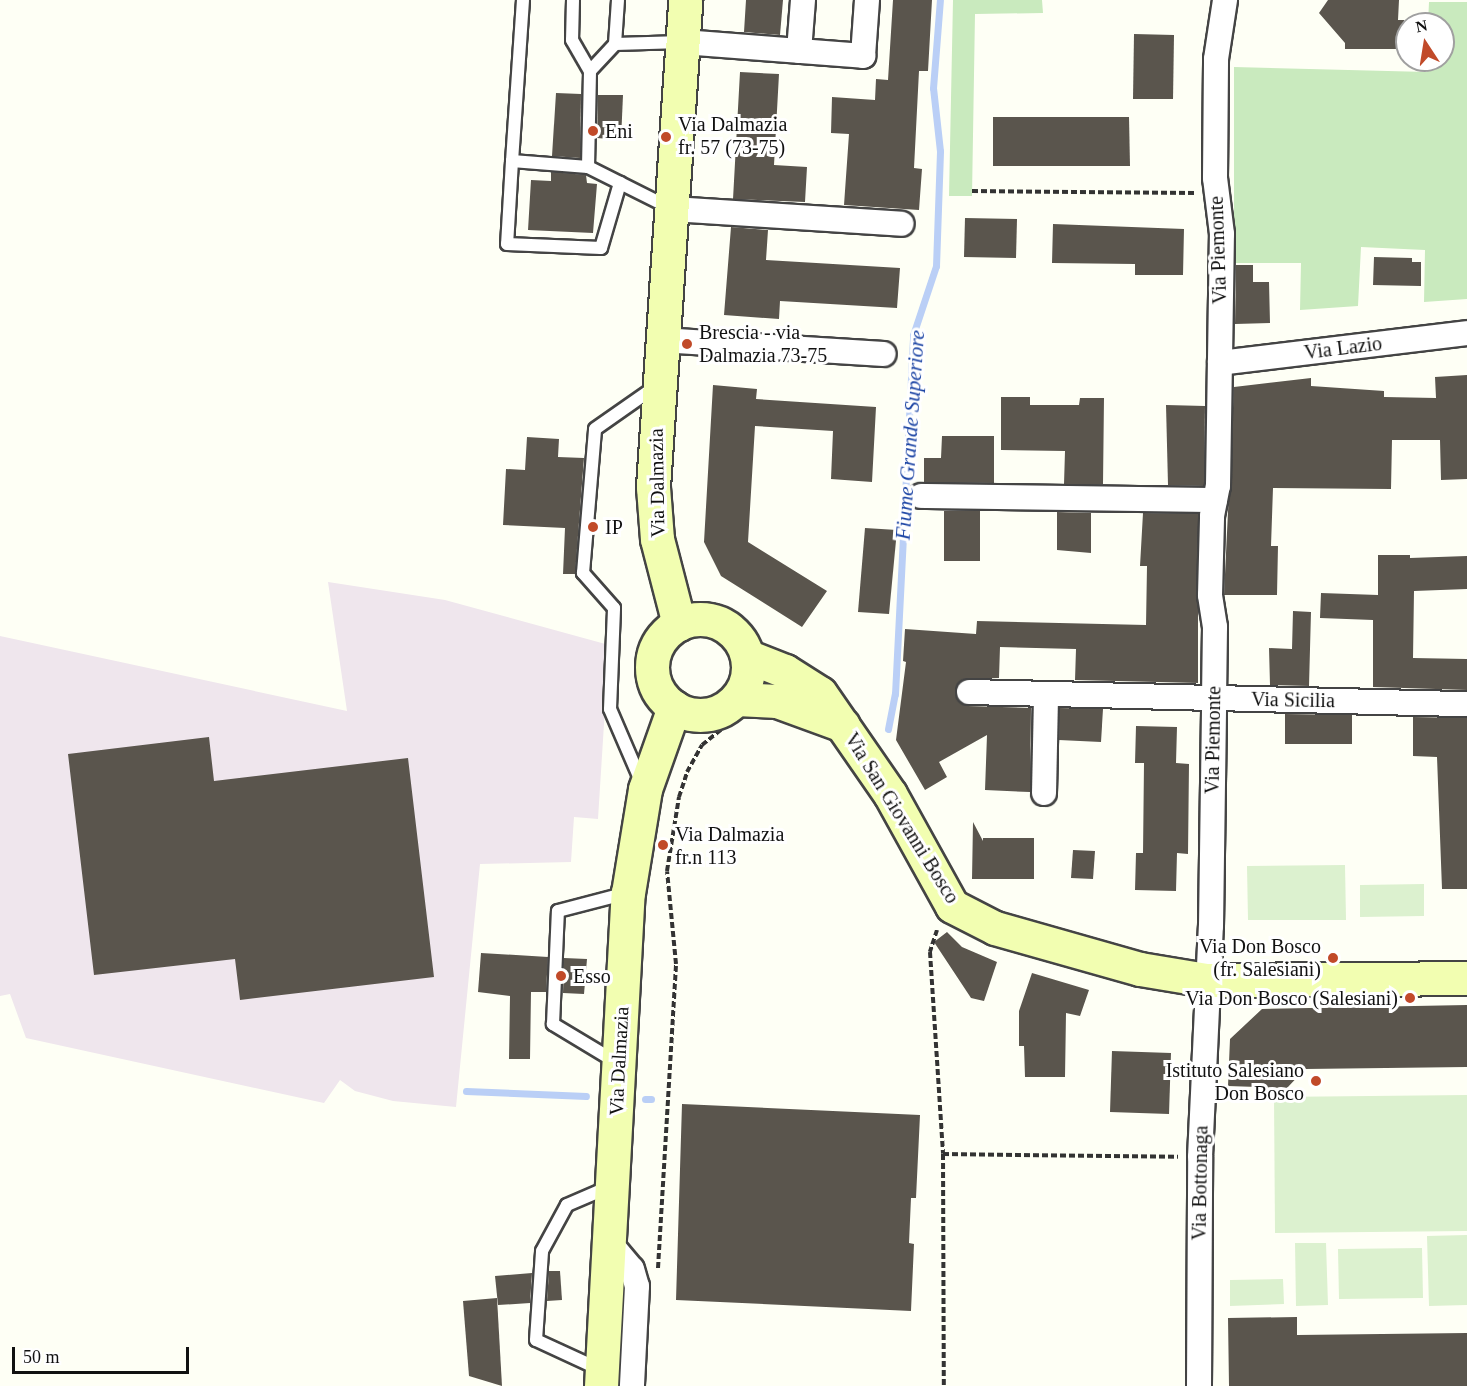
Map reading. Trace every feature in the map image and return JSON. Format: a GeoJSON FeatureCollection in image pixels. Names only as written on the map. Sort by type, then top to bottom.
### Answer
{"type":"FeatureCollection","features":[{"type":"Feature","properties":{"kind":"main road","name":"Via Dalmazia"},"geometry":{"type":"LineString","coordinates":[[680,624],[657,539],[653,487],[685,0]]}},
{"type":"Feature","properties":{"kind":"main road"},"geometry":{"type":"LineString","coordinates":[[736,710],[747,679],[747,656],[738,637],[721,624],[700,619],[680,624],[663,636],[652,664],[660,693],[674,707],[707,715],[736,710],[777,701],[843,725]]}},
{"type":"Feature","properties":{"kind":"main road","name":"Via San Giovanni Bosco"},"geometry":{"type":"LineString","coordinates":[[747,656],[785,671],[820,693],[890,794],[952,906],[995,928],[1140,969],[1206,980],[1467,978]]}},
{"type":"Feature","properties":{"kind":"main road","name":"Via Dalmazia"},"geometry":{"type":"LineString","coordinates":[[602,1378],[628,893],[645,789],[674,707]]}},
{"type":"Feature","properties":{"kind":"street"},"geometry":{"type":"LineString","coordinates":[[799,51],[803,0]]}},
{"type":"Feature","properties":{"kind":"street"},"geometry":{"type":"LineString","coordinates":[[683,42],[863,56],[867,0]]}},
{"type":"Feature","properties":{"kind":"street","name":"Via Piemonte"},"geometry":{"type":"LineString","coordinates":[[1206,980],[1211,926],[1215,627],[1210,595],[1220,363],[1222,234],[1217,193],[1216,59],[1225,0]]}},
{"type":"Feature","properties":{"kind":"street"},"geometry":{"type":"LineString","coordinates":[[673,209],[902,224]]}},
{"type":"Feature","properties":{"kind":"street","name":"Via Lazio"},"geometry":{"type":"LineString","coordinates":[[1220,363],[1467,333]]}},
{"type":"Feature","properties":{"kind":"street"},"geometry":{"type":"LineString","coordinates":[[661,340],[884,354]]}},
{"type":"Feature","properties":{"kind":"street"},"geometry":{"type":"LineString","coordinates":[[921,496],[1215,500]]}},
{"type":"Feature","properties":{"kind":"street","name":"Via Sicilia"},"geometry":{"type":"LineString","coordinates":[[969,692],[1467,704]]}},
{"type":"Feature","properties":{"kind":"street"},"geometry":{"type":"LineString","coordinates":[[1044,793],[1046,695]]}},
{"type":"Feature","properties":{"kind":"street","name":"Via Bottonaga"},"geometry":{"type":"LineString","coordinates":[[1199,1386],[1200,1158],[1206,980]]}},
{"type":"Feature","properties":{"kind":"street"},"geometry":{"type":"LineString","coordinates":[[609,1242],[632,1269],[637,1286],[632,1386]]}},
{"type":"Feature","properties":{"kind":"lane"},"geometry":{"type":"LineString","coordinates":[[523,0],[507,244],[601,248],[620,183]]}},
{"type":"Feature","properties":{"kind":"lane"},"geometry":{"type":"LineString","coordinates":[[573,0],[572,40],[590,71],[588,167]]}},
{"type":"Feature","properties":{"kind":"lane"},"geometry":{"type":"LineString","coordinates":[[590,71],[615,44],[618,0]]}},
{"type":"Feature","properties":{"kind":"lane"},"geometry":{"type":"LineString","coordinates":[[615,44],[683,42]]}},
{"type":"Feature","properties":{"kind":"lane"},"geometry":{"type":"LineString","coordinates":[[512,161],[588,167],[673,209]]}},
{"type":"Feature","properties":{"kind":"lane"},"geometry":{"type":"LineString","coordinates":[[645,789],[610,709],[614,608],[583,573],[595,429],[658,385]]}},
{"type":"Feature","properties":{"kind":"lane"},"geometry":{"type":"LineString","coordinates":[[619,1064],[554,1024],[558,911],[628,893]]}},
{"type":"Feature","properties":{"kind":"lane"},"geometry":{"type":"LineString","coordinates":[[602,1378],[536,1340],[542,1251],[567,1205],[613,1186]]}},
{"type":"Feature","properties":{"kind":"path"},"geometry":{"type":"LineString","coordinates":[[972,190],[1217,193]]}},
{"type":"Feature","properties":{"kind":"path"},"geometry":{"type":"LineString","coordinates":[[657,1281],[676,964],[667,871],[679,797],[687,772],[702,745],[736,710]]}},
{"type":"Feature","properties":{"kind":"path"},"geometry":{"type":"LineString","coordinates":[[934,934],[930,952],[943,1154],[944,1386]]}},
{"type":"Feature","properties":{"kind":"path"},"geometry":{"type":"LineString","coordinates":[[943,1154],[1200,1158]]}},
{"type":"Feature","properties":{"kind":"shaded area"},"geometry":{"type":"Polygon","coordinates":[[[328,582],[445,600],[609,645],[598,819],[574,817],[571,862],[480,864],[456,1107],[393,1101],[355,1091],[340,1080],[324,1103],[26,1038],[10,994],[0,996],[0,636],[347,711],[328,582]]]}},
{"type":"Feature","properties":{"kind":"green space"},"geometry":{"type":"Polygon","coordinates":[[[953,0],[1042,0],[1043,13],[975,14],[972,196],[949,196],[953,0]]]}},
{"type":"Feature","properties":{"kind":"green space"},"geometry":{"type":"Polygon","coordinates":[[[1429,2],[1467,2],[1467,299],[1424,302],[1425,250],[1361,247],[1358,306],[1300,310],[1301,263],[1234,263],[1234,67],[1455,72],[1455,12],[1429,12],[1429,2]]]}},
{"type":"Feature","properties":{"kind":"green space"},"geometry":{"type":"Polygon","coordinates":[[[1345,865],[1346,920],[1248,920],[1247,866],[1345,865]]]}},
{"type":"Feature","properties":{"kind":"green space"},"geometry":{"type":"Polygon","coordinates":[[[1424,884],[1424,916],[1360,917],[1360,885],[1424,884]]]}},
{"type":"Feature","properties":{"kind":"green space"},"geometry":{"type":"Polygon","coordinates":[[[1467,1095],[1467,1231],[1275,1233],[1274,1097],[1467,1095]]]}},
{"type":"Feature","properties":{"kind":"green space"},"geometry":{"type":"Polygon","coordinates":[[[1467,1235],[1467,1305],[1429,1306],[1427,1236],[1467,1235]]]}},
{"type":"Feature","properties":{"kind":"green space"},"geometry":{"type":"Polygon","coordinates":[[[1295,1243],[1326,1243],[1328,1305],[1296,1306],[1295,1243]]]}},
{"type":"Feature","properties":{"kind":"green space"},"geometry":{"type":"Polygon","coordinates":[[[1422,1248],[1423,1298],[1339,1299],[1338,1249],[1422,1248]]]}},
{"type":"Feature","properties":{"kind":"green space"},"geometry":{"type":"Polygon","coordinates":[[[1283,1279],[1284,1304],[1230,1306],[1230,1280],[1283,1279]]]}},
{"type":"Feature","properties":{"kind":"building"},"geometry":{"type":"Polygon","coordinates":[[[746,0],[783,0],[780,35],[744,32],[746,0]]]}},
{"type":"Feature","properties":{"kind":"building"},"geometry":{"type":"Polygon","coordinates":[[[893,0],[932,0],[928,71],[919,71],[914,168],[922,169],[919,210],[844,205],[849,134],[831,133],[832,97],[875,100],[876,79],[888,80],[893,0]]]}},
{"type":"Feature","properties":{"kind":"building"},"geometry":{"type":"Polygon","coordinates":[[[1328,0],[1399,0],[1398,12],[1395,12],[1395,49],[1345,49],[1345,43],[1319,13],[1328,0]]]}},
{"type":"Feature","properties":{"kind":"building"},"geometry":{"type":"Polygon","coordinates":[[[1134,34],[1174,35],[1173,99],[1133,99],[1134,34]]]}},
{"type":"Feature","properties":{"kind":"building"},"geometry":{"type":"Polygon","coordinates":[[[740,72],[779,74],[774,165],[807,167],[805,202],[733,199],[740,72]]]}},
{"type":"Feature","properties":{"kind":"building"},"geometry":{"type":"Polygon","coordinates":[[[556,93],[581,94],[580,158],[552,156],[556,93]]]}},
{"type":"Feature","properties":{"kind":"building"},"geometry":{"type":"Polygon","coordinates":[[[598,95],[623,95],[621,140],[597,138],[598,95]]]}},
{"type":"Feature","properties":{"kind":"building"},"geometry":{"type":"Polygon","coordinates":[[[993,117],[1129,117],[1130,166],[993,166],[993,117]]]}},
{"type":"Feature","properties":{"kind":"building"},"geometry":{"type":"Polygon","coordinates":[[[551,172],[586,175],[587,183],[597,184],[593,233],[528,230],[531,180],[551,181],[551,172]]]}},
{"type":"Feature","properties":{"kind":"building"},"geometry":{"type":"Polygon","coordinates":[[[965,218],[1017,219],[1016,258],[964,257],[965,218]]]}},
{"type":"Feature","properties":{"kind":"building"},"geometry":{"type":"Polygon","coordinates":[[[1053,224],[1184,229],[1183,275],[1135,275],[1135,264],[1052,263],[1053,224]]]}},
{"type":"Feature","properties":{"kind":"building"},"geometry":{"type":"Polygon","coordinates":[[[731,227],[768,230],[766,260],[900,268],[897,308],[780,301],[779,319],[724,315],[731,227]]]}},
{"type":"Feature","properties":{"kind":"building"},"geometry":{"type":"Polygon","coordinates":[[[1374,257],[1412,258],[1412,262],[1421,262],[1421,286],[1373,285],[1374,257]]]}},
{"type":"Feature","properties":{"kind":"building"},"geometry":{"type":"Polygon","coordinates":[[[1236,265],[1253,265],[1253,282],[1269,282],[1270,323],[1235,324],[1236,265]]]}},
{"type":"Feature","properties":{"kind":"building"},"geometry":{"type":"Polygon","coordinates":[[[1467,375],[1467,479],[1441,480],[1440,440],[1392,440],[1391,489],[1273,488],[1271,546],[1278,546],[1277,595],[1224,595],[1234,387],[1311,378],[1311,386],[1384,391],[1384,397],[1436,398],[1435,377],[1467,375]]]}},
{"type":"Feature","properties":{"kind":"building"},"geometry":{"type":"Polygon","coordinates":[[[713,385],[757,389],[756,399],[876,407],[872,482],[831,479],[833,431],[755,426],[748,542],[827,591],[802,627],[721,576],[704,542],[713,385]]]}},
{"type":"Feature","properties":{"kind":"building"},"geometry":{"type":"Polygon","coordinates":[[[1001,397],[1030,397],[1030,405],[1079,405],[1080,398],[1104,398],[1103,484],[1064,484],[1065,451],[1001,450],[1001,397]]]}},
{"type":"Feature","properties":{"kind":"building"},"geometry":{"type":"Polygon","coordinates":[[[1166,405],[1205,406],[1204,486],[1168,485],[1166,405]]]}},
{"type":"Feature","properties":{"kind":"building"},"geometry":{"type":"Polygon","coordinates":[[[942,436],[994,436],[994,483],[924,482],[924,458],[941,458],[942,436]]]}},
{"type":"Feature","properties":{"kind":"building"},"geometry":{"type":"Polygon","coordinates":[[[527,437],[559,439],[558,457],[584,458],[575,574],[563,574],[565,528],[503,525],[506,469],[525,470],[527,437]]]}},
{"type":"Feature","properties":{"kind":"building"},"geometry":{"type":"Polygon","coordinates":[[[944,511],[980,511],[980,561],[944,561],[944,511]]]}},
{"type":"Feature","properties":{"kind":"building"},"geometry":{"type":"Polygon","coordinates":[[[1057,512],[1091,513],[1091,553],[1057,550],[1057,512]]]}},
{"type":"Feature","properties":{"kind":"building"},"geometry":{"type":"Polygon","coordinates":[[[1143,513],[1198,514],[1198,683],[1075,680],[1076,649],[1000,647],[999,678],[963,679],[955,692],[957,699],[968,706],[1031,708],[1030,792],[985,790],[987,735],[939,762],[947,777],[925,790],[896,740],[906,662],[903,661],[905,629],[976,634],[977,621],[1146,625],[1147,566],[1140,566],[1143,513]]]}},
{"type":"Feature","properties":{"kind":"building"},"geometry":{"type":"Polygon","coordinates":[[[865,528],[897,530],[889,614],[858,612],[865,528]]]}},
{"type":"Feature","properties":{"kind":"building"},"geometry":{"type":"Polygon","coordinates":[[[1378,555],[1410,555],[1410,558],[1467,556],[1467,589],[1414,591],[1413,658],[1467,659],[1467,690],[1373,687],[1373,620],[1320,618],[1321,593],[1378,595],[1378,555]]]}},
{"type":"Feature","properties":{"kind":"building"},"geometry":{"type":"Polygon","coordinates":[[[1293,611],[1311,612],[1309,686],[1270,685],[1269,648],[1292,649],[1293,611]]]}},
{"type":"Feature","properties":{"kind":"building"},"geometry":{"type":"Polygon","coordinates":[[[1060,708],[1103,709],[1101,742],[1059,740],[1060,708]]]}},
{"type":"Feature","properties":{"kind":"building"},"geometry":{"type":"Polygon","coordinates":[[[1285,714],[1352,715],[1352,744],[1285,744],[1285,714]]]}},
{"type":"Feature","properties":{"kind":"building"},"geometry":{"type":"Polygon","coordinates":[[[1413,717],[1467,718],[1467,889],[1442,889],[1437,757],[1413,756],[1413,717]]]}},
{"type":"Feature","properties":{"kind":"building"},"geometry":{"type":"Polygon","coordinates":[[[1136,726],[1177,727],[1176,763],[1189,764],[1188,854],[1177,853],[1176,891],[1135,890],[1136,853],[1143,853],[1144,763],[1135,763],[1136,726]]]}},
{"type":"Feature","properties":{"kind":"building"},"geometry":{"type":"Polygon","coordinates":[[[209,737],[214,781],[408,758],[434,977],[240,1000],[235,959],[94,975],[68,754],[209,737]]]}},
{"type":"Feature","properties":{"kind":"building"},"geometry":{"type":"Polygon","coordinates":[[[973,822],[983,841],[983,838],[1034,838],[1034,879],[972,879],[973,822]]]}},
{"type":"Feature","properties":{"kind":"building"},"geometry":{"type":"Polygon","coordinates":[[[1073,850],[1095,851],[1093,879],[1071,878],[1073,850]]]}},
{"type":"Feature","properties":{"kind":"building"},"geometry":{"type":"Polygon","coordinates":[[[947,932],[962,947],[997,962],[984,1001],[971,998],[934,942],[947,932]]]}},
{"type":"Feature","properties":{"kind":"building"},"geometry":{"type":"Polygon","coordinates":[[[481,953],[548,957],[546,992],[531,992],[530,1059],[509,1059],[510,996],[478,992],[481,953]]]}},
{"type":"Feature","properties":{"kind":"building"},"geometry":{"type":"Polygon","coordinates":[[[564,958],[587,959],[584,994],[563,993],[564,958]]]}},
{"type":"Feature","properties":{"kind":"building"},"geometry":{"type":"Polygon","coordinates":[[[1032,973],[1089,990],[1080,1016],[1066,1013],[1065,1077],[1025,1077],[1024,1046],[1019,1046],[1019,1011],[1032,973]]]}},
{"type":"Feature","properties":{"kind":"building"},"geometry":{"type":"Polygon","coordinates":[[[1467,1005],[1467,1067],[1305,1069],[1287,1088],[1228,1086],[1230,1039],[1262,1009],[1467,1005]]]}},
{"type":"Feature","properties":{"kind":"building"},"geometry":{"type":"Polygon","coordinates":[[[1112,1051],[1171,1053],[1169,1114],[1110,1112],[1112,1051]]]}},
{"type":"Feature","properties":{"kind":"building"},"geometry":{"type":"Polygon","coordinates":[[[682,1104],[920,1115],[916,1198],[911,1198],[909,1243],[914,1244],[911,1311],[676,1300],[682,1104]]]}},
{"type":"Feature","properties":{"kind":"building"},"geometry":{"type":"Polygon","coordinates":[[[549,1271],[560,1271],[562,1300],[547,1301],[549,1271]]]}},
{"type":"Feature","properties":{"kind":"building"},"geometry":{"type":"Polygon","coordinates":[[[532,1273],[530,1303],[498,1305],[495,1276],[532,1273]]]}},
{"type":"Feature","properties":{"kind":"building"},"geometry":{"type":"Polygon","coordinates":[[[497,1298],[502,1386],[469,1376],[463,1301],[497,1298]]]}},
{"type":"Feature","properties":{"kind":"building"},"geometry":{"type":"Polygon","coordinates":[[[1297,1317],[1297,1335],[1467,1333],[1467,1386],[1229,1386],[1228,1318],[1297,1317]]]}},
{"type":"Feature","properties":{"kind":"waterway","name":"Fiume Grande Superiore"},"geometry":{"type":"LineString","coordinates":[[888,729],[895,694],[913,335],[936,266],[940,151],[933,88],[940,0]]}},
{"type":"Feature","properties":{"kind":"waterway"},"geometry":{"type":"LineString","coordinates":[[466,1091],[586,1096]]}},
{"type":"Feature","properties":{"kind":"waterway"},"geometry":{"type":"LineString","coordinates":[[645,1099],[651,1099]]}},
{"type":"Feature","properties":{"kind":"place","name":"Eni"},"geometry":{"type":"Point","coordinates":[593,131]}},
{"type":"Feature","properties":{"kind":"place","name":"Via Dalmazia fr. 57 (73-75)"},"geometry":{"type":"Point","coordinates":[666,137]}},
{"type":"Feature","properties":{"kind":"place","name":"Brescia - via Dalmazia 73-75"},"geometry":{"type":"Point","coordinates":[687,344]}},
{"type":"Feature","properties":{"kind":"place","name":"IP"},"geometry":{"type":"Point","coordinates":[593,527]}},
{"type":"Feature","properties":{"kind":"place","name":"Via Dalmazia fr.n 113"},"geometry":{"type":"Point","coordinates":[663,845]}},
{"type":"Feature","properties":{"kind":"place","name":"Via Don Bosco (fr. Salesiani)"},"geometry":{"type":"Point","coordinates":[1333,958]}},
{"type":"Feature","properties":{"kind":"place","name":"Esso"},"geometry":{"type":"Point","coordinates":[561,976]}},
{"type":"Feature","properties":{"kind":"place","name":"Via Don Bosco (Salesiani)"},"geometry":{"type":"Point","coordinates":[1410,998]}},
{"type":"Feature","properties":{"kind":"place","name":"Istituto Salesiano Don Bosco"},"geometry":{"type":"Point","coordinates":[1316,1081]}}]}
